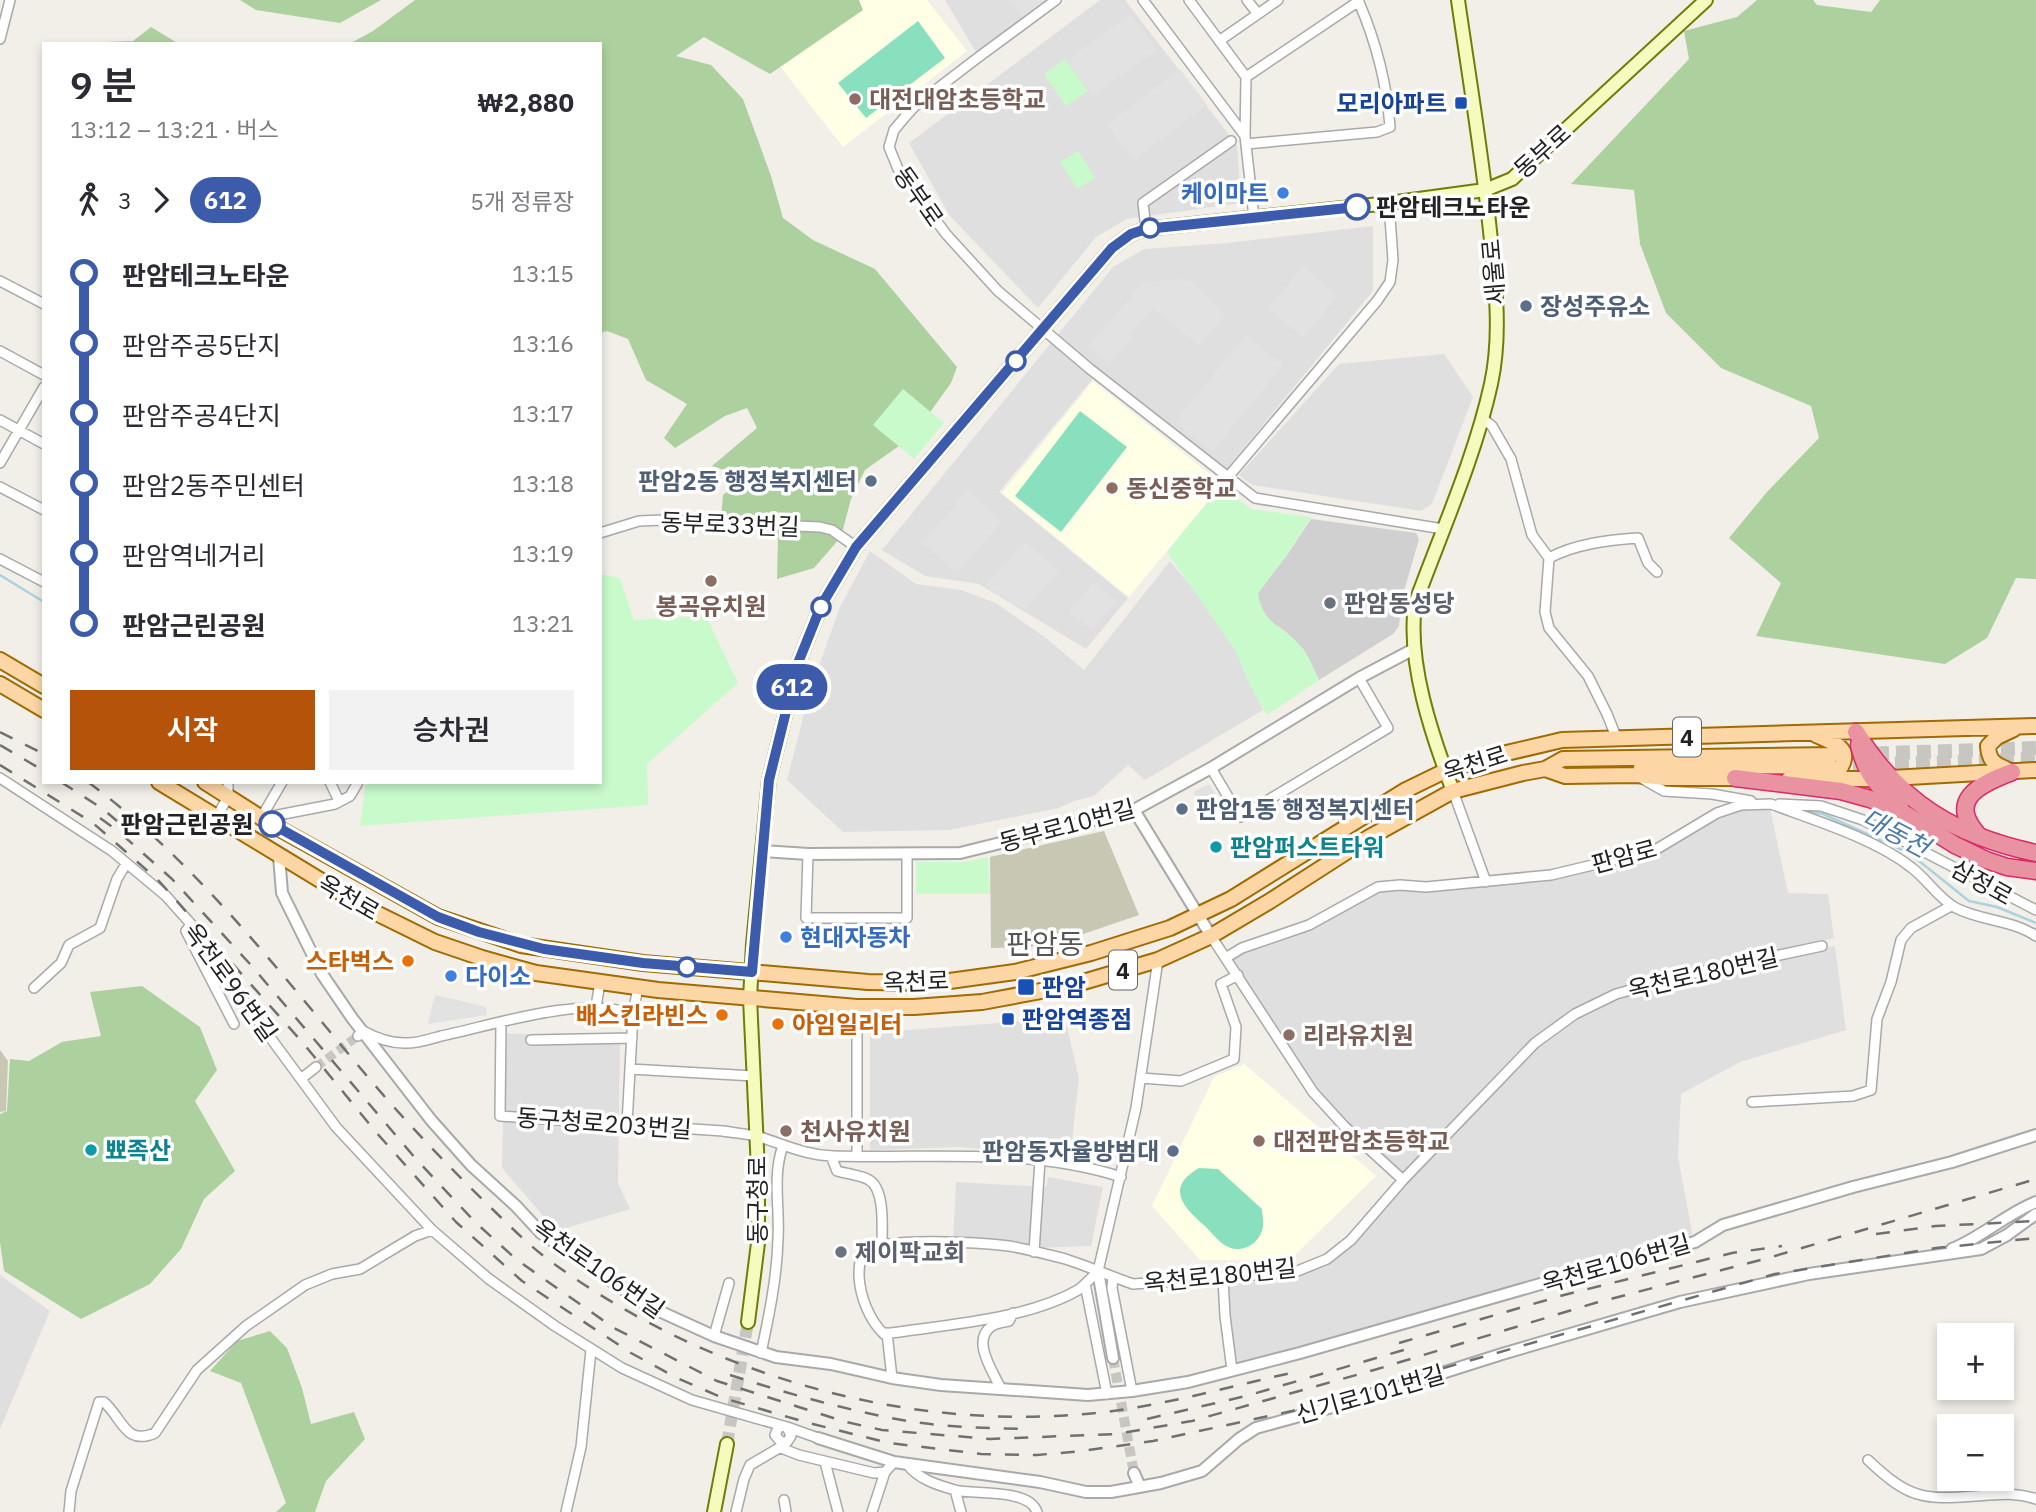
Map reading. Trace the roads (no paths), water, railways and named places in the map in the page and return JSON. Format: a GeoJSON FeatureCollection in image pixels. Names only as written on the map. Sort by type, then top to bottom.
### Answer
{"type":"FeatureCollection","features":[{"type":"Feature","properties":{"kind":"highway"},"geometry":{"type":"LineString","coordinates":[[1856,732],[1891,778],[1909,796],[1940,817],[1982,839],[2036,853]]}},
{"type":"Feature","properties":{"kind":"highway"},"geometry":{"type":"LineString","coordinates":[[1856,732],[1866,771],[1872,779],[1884,793],[1936,835]]}},
{"type":"Feature","properties":{"kind":"highway"},"geometry":{"type":"LineString","coordinates":[[1982,839],[1969,824],[1966,812],[1969,797],[1984,782],[2012,772]]}},
{"type":"Feature","properties":{"kind":"highway"},"geometry":{"type":"LineString","coordinates":[[1735,778],[1820,788],[1859,796],[1902,812],[1936,835],[1986,860],[2036,872]]}},
{"type":"Feature","properties":{"kind":"main road","name":"새울로"},"geometry":{"type":"LineString","coordinates":[[1453,791],[1424,698],[1412,625],[1415,604],[1482,418],[1491,382],[1497,337],[1496,283],[1458,0]]}},
{"type":"Feature","properties":{"kind":"main road","name":"동부로"},"geometry":{"type":"LineString","coordinates":[[750,998],[769,780],[798,663],[821,606],[856,547],[1112,248],[1131,234],[1146,229],[1485,190],[1512,179],[1706,0]]}},
{"type":"Feature","properties":{"kind":"main road"},"geometry":{"type":"LineString","coordinates":[[0,660],[42,685]]}},
{"type":"Feature","properties":{"kind":"main road"},"geometry":{"type":"LineString","coordinates":[[0,684],[42,709]]}},
{"type":"Feature","properties":{"kind":"main road","name":"옥천로"},"geometry":{"type":"LineString","coordinates":[[211,784],[228,790],[261,818],[438,917],[479,932],[544,949],[643,963],[868,982],[935,983],[1015,972],[1170,928],[1231,899],[1405,790],[1445,771],[1485,758],[1562,740],[2036,726]]}},
{"type":"Feature","properties":{"kind":"main road"},"geometry":{"type":"LineString","coordinates":[[2012,772],[1992,762],[1988,746],[1997,737],[2018,727]]}},
{"type":"Feature","properties":{"kind":"main road"},"geometry":{"type":"LineString","coordinates":[[1545,769],[1831,767],[1844,764],[1841,747],[1808,732]]}},
{"type":"Feature","properties":{"kind":"main road","name":"옥천로"},"geometry":{"type":"LineString","coordinates":[[162,784],[366,908],[435,942],[536,973],[750,998],[857,1007],[914,1007],[982,1002],[1073,985],[1158,960],[1211,936],[1368,838],[1453,791],[1545,769],[1566,776],[1735,778],[1831,767],[1872,779],[2036,770]]}},
{"type":"Feature","properties":{"kind":"main road","name":"동구청로"},"geometry":{"type":"LineString","coordinates":[[748,1322],[758,1243],[757,1136],[750,998]]}},
{"type":"Feature","properties":{"kind":"main road"},"geometry":{"type":"LineString","coordinates":[[714,1512],[727,1444]]}},
{"type":"Feature","properties":{"kind":"street"},"geometry":{"type":"LineString","coordinates":[[0,38],[10,0]]}},
{"type":"Feature","properties":{"kind":"street","name":"동부로"},"geometry":{"type":"LineString","coordinates":[[1056,0],[916,105],[890,138],[891,157],[946,234],[998,291],[1043,330],[1255,498],[1443,529]]}},
{"type":"Feature","properties":{"kind":"street"},"geometry":{"type":"LineString","coordinates":[[1143,0],[1246,140]]}},
{"type":"Feature","properties":{"kind":"street"},"geometry":{"type":"LineString","coordinates":[[1189,0],[1246,77],[1246,140],[1254,217]]}},
{"type":"Feature","properties":{"kind":"street"},"geometry":{"type":"LineString","coordinates":[[1247,0],[1258,14]]}},
{"type":"Feature","properties":{"kind":"street"},"geometry":{"type":"LineString","coordinates":[[1220,41],[1278,0]]}},
{"type":"Feature","properties":{"kind":"street"},"geometry":{"type":"LineString","coordinates":[[1246,77],[1359,0],[1379,66],[1390,127],[1377,132],[1246,140]]}},
{"type":"Feature","properties":{"kind":"street"},"geometry":{"type":"LineString","coordinates":[[1146,229],[1143,203],[1231,141]]}},
{"type":"Feature","properties":{"kind":"street"},"geometry":{"type":"LineString","coordinates":[[1228,477],[1377,301],[1390,282],[1393,260],[1389,203]]}},
{"type":"Feature","properties":{"kind":"street"},"geometry":{"type":"LineString","coordinates":[[0,281],[42,303]]}},
{"type":"Feature","properties":{"kind":"street"},"geometry":{"type":"LineString","coordinates":[[0,351],[42,374]]}},
{"type":"Feature","properties":{"kind":"street"},"geometry":{"type":"LineString","coordinates":[[0,463],[42,390]]}},
{"type":"Feature","properties":{"kind":"street"},"geometry":{"type":"LineString","coordinates":[[1482,418],[1492,426],[1511,459],[1532,535],[1549,558],[1545,612],[1549,628],[1588,676],[1617,739]]}},
{"type":"Feature","properties":{"kind":"street"},"geometry":{"type":"LineString","coordinates":[[0,420],[42,443]]}},
{"type":"Feature","properties":{"kind":"street"},"geometry":{"type":"LineString","coordinates":[[0,487],[42,509]]}},
{"type":"Feature","properties":{"kind":"street","name":"동부로33번길"},"geometry":{"type":"LineString","coordinates":[[602,532],[639,521],[663,520],[820,527],[832,530],[856,547]]}},
{"type":"Feature","properties":{"kind":"street"},"geometry":{"type":"LineString","coordinates":[[1549,558],[1562,551],[1612,540],[1638,538],[1648,563],[1657,572]]}},
{"type":"Feature","properties":{"kind":"street"},"geometry":{"type":"LineString","coordinates":[[0,559],[42,581]]}},
{"type":"Feature","properties":{"kind":"street","name":"동부로10번길"},"geometry":{"type":"LineString","coordinates":[[762,851],[808,854],[960,853],[1134,810],[1211,768],[1359,678],[1414,649]]}},
{"type":"Feature","properties":{"kind":"street"},"geometry":{"type":"LineString","coordinates":[[1211,768],[1240,817],[1388,728],[1359,678]]}},
{"type":"Feature","properties":{"kind":"street","name":"삼정로"},"geometry":{"type":"LineString","coordinates":[[1636,775],[1664,791],[1712,794],[1767,804],[1821,806],[1863,820],[2036,910]]}},
{"type":"Feature","properties":{"kind":"street","name":"옥천로96번길"},"geometry":{"type":"LineString","coordinates":[[0,778],[113,851],[166,896],[191,924],[336,1127],[432,1230],[489,1279],[591,1350],[660,1386],[692,1400],[818,1438]]}},
{"type":"Feature","properties":{"kind":"street"},"geometry":{"type":"LineString","coordinates":[[331,784],[340,801]]}},
{"type":"Feature","properties":{"kind":"street"},"geometry":{"type":"LineString","coordinates":[[261,818],[335,804],[350,796],[357,784]]}},
{"type":"Feature","properties":{"kind":"street"},"geometry":{"type":"LineString","coordinates":[[261,818],[275,787]]}},
{"type":"Feature","properties":{"kind":"street"},"geometry":{"type":"LineString","coordinates":[[216,818],[228,790]]}},
{"type":"Feature","properties":{"kind":"street","name":"옥천로"},"geometry":{"type":"LineString","coordinates":[[1453,791],[1486,882]]}},
{"type":"Feature","properties":{"kind":"street"},"geometry":{"type":"LineString","coordinates":[[1767,804],[1884,850],[1912,867],[1951,906],[1966,913],[2022,928],[2036,936]]}},
{"type":"Feature","properties":{"kind":"street","name":"판암로"},"geometry":{"type":"LineString","coordinates":[[1227,957],[1242,948],[1309,925],[1378,887],[1426,887],[1551,875],[1654,850],[1717,813],[1741,805],[1767,804]]}},
{"type":"Feature","properties":{"kind":"street"},"geometry":{"type":"LineString","coordinates":[[1134,810],[1211,936],[1313,1092],[1344,1126],[1403,1180]]}},
{"type":"Feature","properties":{"kind":"street"},"geometry":{"type":"LineString","coordinates":[[808,854],[806,918],[907,918],[906,854]]}},
{"type":"Feature","properties":{"kind":"street","name":"옥천로106번길"},"geometry":{"type":"LineString","coordinates":[[279,856],[282,893],[295,922],[322,974],[360,1034],[471,1165],[541,1233],[648,1306],[714,1336],[761,1353],[831,1364],[892,1378],[942,1385],[1107,1394],[1188,1382],[1696,1242],[1723,1225],[1853,1187],[1952,1162],[2036,1135]]}},
{"type":"Feature","properties":{"kind":"street"},"geometry":{"type":"LineString","coordinates":[[34,988],[61,963],[69,945],[100,928],[117,879],[126,864]]}},
{"type":"Feature","properties":{"kind":"street"},"geometry":{"type":"LineString","coordinates":[[1752,1102],[1853,1096],[1871,1090],[1877,1020],[1891,982],[1901,940],[1910,928],[1951,906]]}},
{"type":"Feature","properties":{"kind":"street"},"geometry":{"type":"LineString","coordinates":[[191,924],[186,931],[188,937],[234,1024]]}},
{"type":"Feature","properties":{"kind":"street","name":"옥천로180번길"},"geometry":{"type":"LineString","coordinates":[[882,1243],[942,1242],[1011,1247],[1063,1259],[1133,1284],[1295,1272],[1327,1259],[1351,1240],[1403,1180],[1535,1043],[1575,1014],[1616,994],[1685,975],[1822,946]]}},
{"type":"Feature","properties":{"kind":"street"},"geometry":{"type":"LineString","coordinates":[[1113,1358],[1098,1271],[1141,1078],[1158,960]]}},
{"type":"Feature","properties":{"kind":"street"},"geometry":{"type":"LineString","coordinates":[[1141,1078],[1181,1081],[1234,1059],[1236,1027],[1221,984],[1238,975]]}},
{"type":"Feature","properties":{"kind":"street"},"geometry":{"type":"LineString","coordinates":[[596,1007],[600,982]]}},
{"type":"Feature","properties":{"kind":"street"},"geometry":{"type":"LineString","coordinates":[[627,1124],[633,1014],[638,987]]}},
{"type":"Feature","properties":{"kind":"street"},"geometry":{"type":"LineString","coordinates":[[360,1034],[405,1044],[540,1014],[596,1007],[618,1008],[633,1014]]}},
{"type":"Feature","properties":{"kind":"street","name":"옥천로"},"geometry":{"type":"LineString","coordinates":[[857,1007],[857,1155]]}},
{"type":"Feature","properties":{"kind":"street","name":"동구청로203번길"},"geometry":{"type":"LineString","coordinates":[[501,1023],[500,1116],[723,1130],[757,1136],[795,1151],[831,1156],[965,1155],[1040,1160],[1093,1168],[1121,1177]]}},
{"type":"Feature","properties":{"kind":"street"},"geometry":{"type":"LineString","coordinates":[[531,1040],[632,1038]]}},
{"type":"Feature","properties":{"kind":"street"},"geometry":{"type":"LineString","coordinates":[[302,1077],[316,1067]]}},
{"type":"Feature","properties":{"kind":"street"},"geometry":{"type":"LineString","coordinates":[[630,1069],[754,1076]]}},
{"type":"Feature","properties":{"kind":"street"},"geometry":{"type":"LineString","coordinates":[[761,1353],[778,1239],[778,1159],[783,1146]]}},
{"type":"Feature","properties":{"kind":"street"},"geometry":{"type":"LineString","coordinates":[[831,1156],[837,1171],[870,1180],[878,1189],[882,1211],[882,1243],[865,1251],[859,1264],[860,1285],[874,1325],[884,1334],[1013,1313],[1054,1301],[1080,1289],[1098,1271]]}},
{"type":"Feature","properties":{"kind":"street"},"geometry":{"type":"LineString","coordinates":[[1034,1252],[1040,1160]]}},
{"type":"Feature","properties":{"kind":"street"},"geometry":{"type":"LineString","coordinates":[[1932,1255],[1974,1238],[2036,1202]]}},
{"type":"Feature","properties":{"kind":"street"},"geometry":{"type":"LineString","coordinates":[[1932,1255],[1981,1249],[2007,1235],[2036,1214]]}},
{"type":"Feature","properties":{"kind":"street"},"geometry":{"type":"LineString","coordinates":[[69,1512],[71,1491],[99,1402],[104,1402],[127,1432],[144,1438],[155,1433],[197,1370],[246,1326],[305,1285],[332,1274],[360,1269],[415,1236],[432,1230]]}},
{"type":"Feature","properties":{"kind":"street","name":"신기로101번길"},"geometry":{"type":"LineString","coordinates":[[818,1438],[894,1462],[1040,1482],[1095,1493],[1140,1487],[1202,1471],[1239,1438],[1256,1428],[1367,1397],[1502,1353],[1712,1294],[1809,1274],[1932,1255]]}},
{"type":"Feature","properties":{"kind":"street"},"geometry":{"type":"LineString","coordinates":[[1113,1277],[1112,1288],[1132,1391]]}},
{"type":"Feature","properties":{"kind":"street"},"geometry":{"type":"LineString","coordinates":[[1223,1278],[1232,1370]]}},
{"type":"Feature","properties":{"kind":"street"},"geometry":{"type":"LineString","coordinates":[[714,1336],[729,1283]]}},
{"type":"Feature","properties":{"kind":"street"},"geometry":{"type":"LineString","coordinates":[[1085,1284],[1107,1394]]}},
{"type":"Feature","properties":{"kind":"street"},"geometry":{"type":"LineString","coordinates":[[1002,1389],[983,1351],[982,1343],[991,1327],[1009,1321],[1013,1313]]}},
{"type":"Feature","properties":{"kind":"street"},"geometry":{"type":"LineString","coordinates":[[887,1334],[892,1378]]}},
{"type":"Feature","properties":{"kind":"street"},"geometry":{"type":"LineString","coordinates":[[566,1512],[581,1447],[591,1350]]}},
{"type":"Feature","properties":{"kind":"street"},"geometry":{"type":"LineString","coordinates":[[765,1421],[781,1443],[825,1462],[874,1473],[885,1472]]}},
{"type":"Feature","properties":{"kind":"street"},"geometry":{"type":"LineString","coordinates":[[769,1453],[778,1428],[786,1427],[792,1433],[786,1443]]}},
{"type":"Feature","properties":{"kind":"street"},"geometry":{"type":"LineString","coordinates":[[736,1512],[750,1465],[800,1437],[818,1438]]}},
{"type":"Feature","properties":{"kind":"street"},"geometry":{"type":"LineString","coordinates":[[1868,1460],[1887,1478],[1910,1492],[1927,1498],[2020,1494],[2036,1499]]}},
{"type":"Feature","properties":{"kind":"street"},"geometry":{"type":"LineString","coordinates":[[825,1462],[838,1512]]}},
{"type":"Feature","properties":{"kind":"street"},"geometry":{"type":"LineString","coordinates":[[872,1512],[885,1472],[894,1462]]}},
{"type":"Feature","properties":{"kind":"street"},"geometry":{"type":"LineString","coordinates":[[907,1464],[917,1476],[955,1490],[1024,1499],[1035,1506],[1037,1512]]}},
{"type":"Feature","properties":{"kind":"street"},"geometry":{"type":"LineString","coordinates":[[1134,1473],[1140,1487]]}},
{"type":"Feature","properties":{"kind":"street"},"geometry":{"type":"LineString","coordinates":[[955,1490],[961,1512]]}},
{"type":"Feature","properties":{"kind":"street"},"geometry":{"type":"LineString","coordinates":[[784,1500],[786,1512]]}},
{"type":"Feature","properties":{"kind":"waterway","name":"대동천"},"geometry":{"type":"LineString","coordinates":[[0,575],[42,601]]}},
{"type":"Feature","properties":{"kind":"waterway","name":"대동천"},"geometry":{"type":"LineString","coordinates":[[1796,809],[1823,814],[1909,853],[1969,901],[1997,907],[2036,923]]}},
{"type":"Feature","properties":{"kind":"tunnel"},"geometry":{"type":"LineString","coordinates":[[1833,755],[2036,748]]}},
{"type":"Feature","properties":{"kind":"tunnel"},"geometry":{"type":"LineString","coordinates":[[1832,766],[2036,759]]}},
{"type":"Feature","properties":{"kind":"tunnel"},"geometry":{"type":"LineString","coordinates":[[316,1067],[358,1036]]}},
{"type":"Feature","properties":{"kind":"tunnel"},"geometry":{"type":"LineString","coordinates":[[727,1444],[748,1322]]}},
{"type":"Feature","properties":{"kind":"tunnel"},"geometry":{"type":"LineString","coordinates":[[1113,1358],[1134,1473]]}},
{"type":"Feature","properties":{"kind":"railway"},"geometry":{"type":"LineString","coordinates":[[0,732],[42,753]]}},
{"type":"Feature","properties":{"kind":"railway"},"geometry":{"type":"LineString","coordinates":[[0,745],[42,770]]}},
{"type":"Feature","properties":{"kind":"railway"},"geometry":{"type":"LineString","coordinates":[[0,765],[93,823],[158,880],[303,1043],[375,1131],[456,1222],[522,1281],[631,1353],[677,1378],[723,1398],[889,1443],[981,1454],[1037,1455],[1153,1441],[1292,1411],[1775,1274],[1936,1248],[2036,1238]]}},
{"type":"Feature","properties":{"kind":"railway"},"geometry":{"type":"LineString","coordinates":[[64,784],[117,821]]}},
{"type":"Feature","properties":{"kind":"railway"},"geometry":{"type":"LineString","coordinates":[[91,784],[129,814],[203,885],[272,962],[399,1113],[456,1174],[520,1236],[557,1266],[618,1306],[683,1340],[751,1368],[822,1390],[893,1406],[966,1415],[1040,1417],[1113,1411],[1180,1399],[1291,1373]]}},
{"type":"Feature","properties":{"kind":"railway"},"geometry":{"type":"LineString","coordinates":[[100,818],[172,879],[250,964],[416,1159],[475,1222],[517,1260],[614,1328],[717,1381],[846,1422],[882,1430],[990,1439],[1116,1434],[1192,1421],[1374,1370],[1595,1303],[1768,1258],[2036,1179]]}},
{"type":"Feature","properties":{"kind":"railway"},"geometry":{"type":"LineString","coordinates":[[1876,1234],[1936,1226],[2036,1221]]}},
{"type":"Feature","properties":{"kind":"railway"},"geometry":{"type":"LineString","coordinates":[[1399,1343],[1564,1295],[1732,1253],[1782,1246]]}},
{"type":"Feature","properties":{"kind":"railway"},"geometry":{"type":"LineString","coordinates":[[1147,1419],[1246,1396],[1414,1347]]}},
{"type":"Feature","properties":{"kind":"railway"},"geometry":{"type":"LineString","coordinates":[[730,1375],[818,1401],[907,1421],[1025,1429]]}},
{"type":"Feature","properties":{"kind":"place","name":"대전대암초등학교"},"geometry":{"type":"Point","coordinates":[855,99]}},
{"type":"Feature","properties":{"kind":"place","name":"모리아파트"},"geometry":{"type":"Point","coordinates":[1461,103]}},
{"type":"Feature","properties":{"kind":"place","name":"케이마트"},"geometry":{"type":"Point","coordinates":[1283,193]}},
{"type":"Feature","properties":{"kind":"place","name":"판암테크노타운"},"geometry":{"type":"Point","coordinates":[1357,207]}},
{"type":"Feature","properties":{"kind":"place","name":"장성주유소"},"geometry":{"type":"Point","coordinates":[1526,306]}},
{"type":"Feature","properties":{"kind":"place","name":"판암2동 행정복지센터"},"geometry":{"type":"Point","coordinates":[871,481]}},
{"type":"Feature","properties":{"kind":"place","name":"동신중학교"},"geometry":{"type":"Point","coordinates":[1112,488]}},
{"type":"Feature","properties":{"kind":"place","name":"봉곡유치원"},"geometry":{"type":"Point","coordinates":[711,581]}},
{"type":"Feature","properties":{"kind":"place","name":"판암동성당"},"geometry":{"type":"Point","coordinates":[1330,603]}},
{"type":"Feature","properties":{"kind":"place","name":"판암1동 행정복지센터"},"geometry":{"type":"Point","coordinates":[1182,809]}},
{"type":"Feature","properties":{"kind":"place","name":"판암근린공원"},"geometry":{"type":"Point","coordinates":[272,824]}},
{"type":"Feature","properties":{"kind":"place","name":"판암퍼스트타워"},"geometry":{"type":"Point","coordinates":[1216,847]}},
{"type":"Feature","properties":{"kind":"place","name":"현대자동차"},"geometry":{"type":"Point","coordinates":[786,937]}},
{"type":"Feature","properties":{"kind":"place","name":"스타벅스"},"geometry":{"type":"Point","coordinates":[408,961]}},
{"type":"Feature","properties":{"kind":"place","name":"다이소"},"geometry":{"type":"Point","coordinates":[451,976]}},
{"type":"Feature","properties":{"kind":"place","name":"판암"},"geometry":{"type":"Point","coordinates":[1026,987]}},
{"type":"Feature","properties":{"kind":"place","name":"배스킨라빈스"},"geometry":{"type":"Point","coordinates":[722,1015]}},
{"type":"Feature","properties":{"kind":"place","name":"판암역종점"},"geometry":{"type":"Point","coordinates":[1008,1019]}},
{"type":"Feature","properties":{"kind":"place","name":"아임일리터"},"geometry":{"type":"Point","coordinates":[778,1024]}},
{"type":"Feature","properties":{"kind":"place","name":"리라유치원"},"geometry":{"type":"Point","coordinates":[1289,1035]}},
{"type":"Feature","properties":{"kind":"place","name":"천사유치원"},"geometry":{"type":"Point","coordinates":[786,1131]}},
{"type":"Feature","properties":{"kind":"place","name":"대전판암초등학교"},"geometry":{"type":"Point","coordinates":[1259,1141]}},
{"type":"Feature","properties":{"kind":"place","name":"뾰족산"},"geometry":{"type":"Point","coordinates":[91,1150]}},
{"type":"Feature","properties":{"kind":"place","name":"판암동자율방범대"},"geometry":{"type":"Point","coordinates":[1173,1151]}},
{"type":"Feature","properties":{"kind":"place","name":"제이팍교회"},"geometry":{"type":"Point","coordinates":[841,1252]}},
{"type":"Feature","properties":{"kind":"district","name":"판암동"},"geometry":{"type":"Point","coordinates":[1045,943]}}]}
